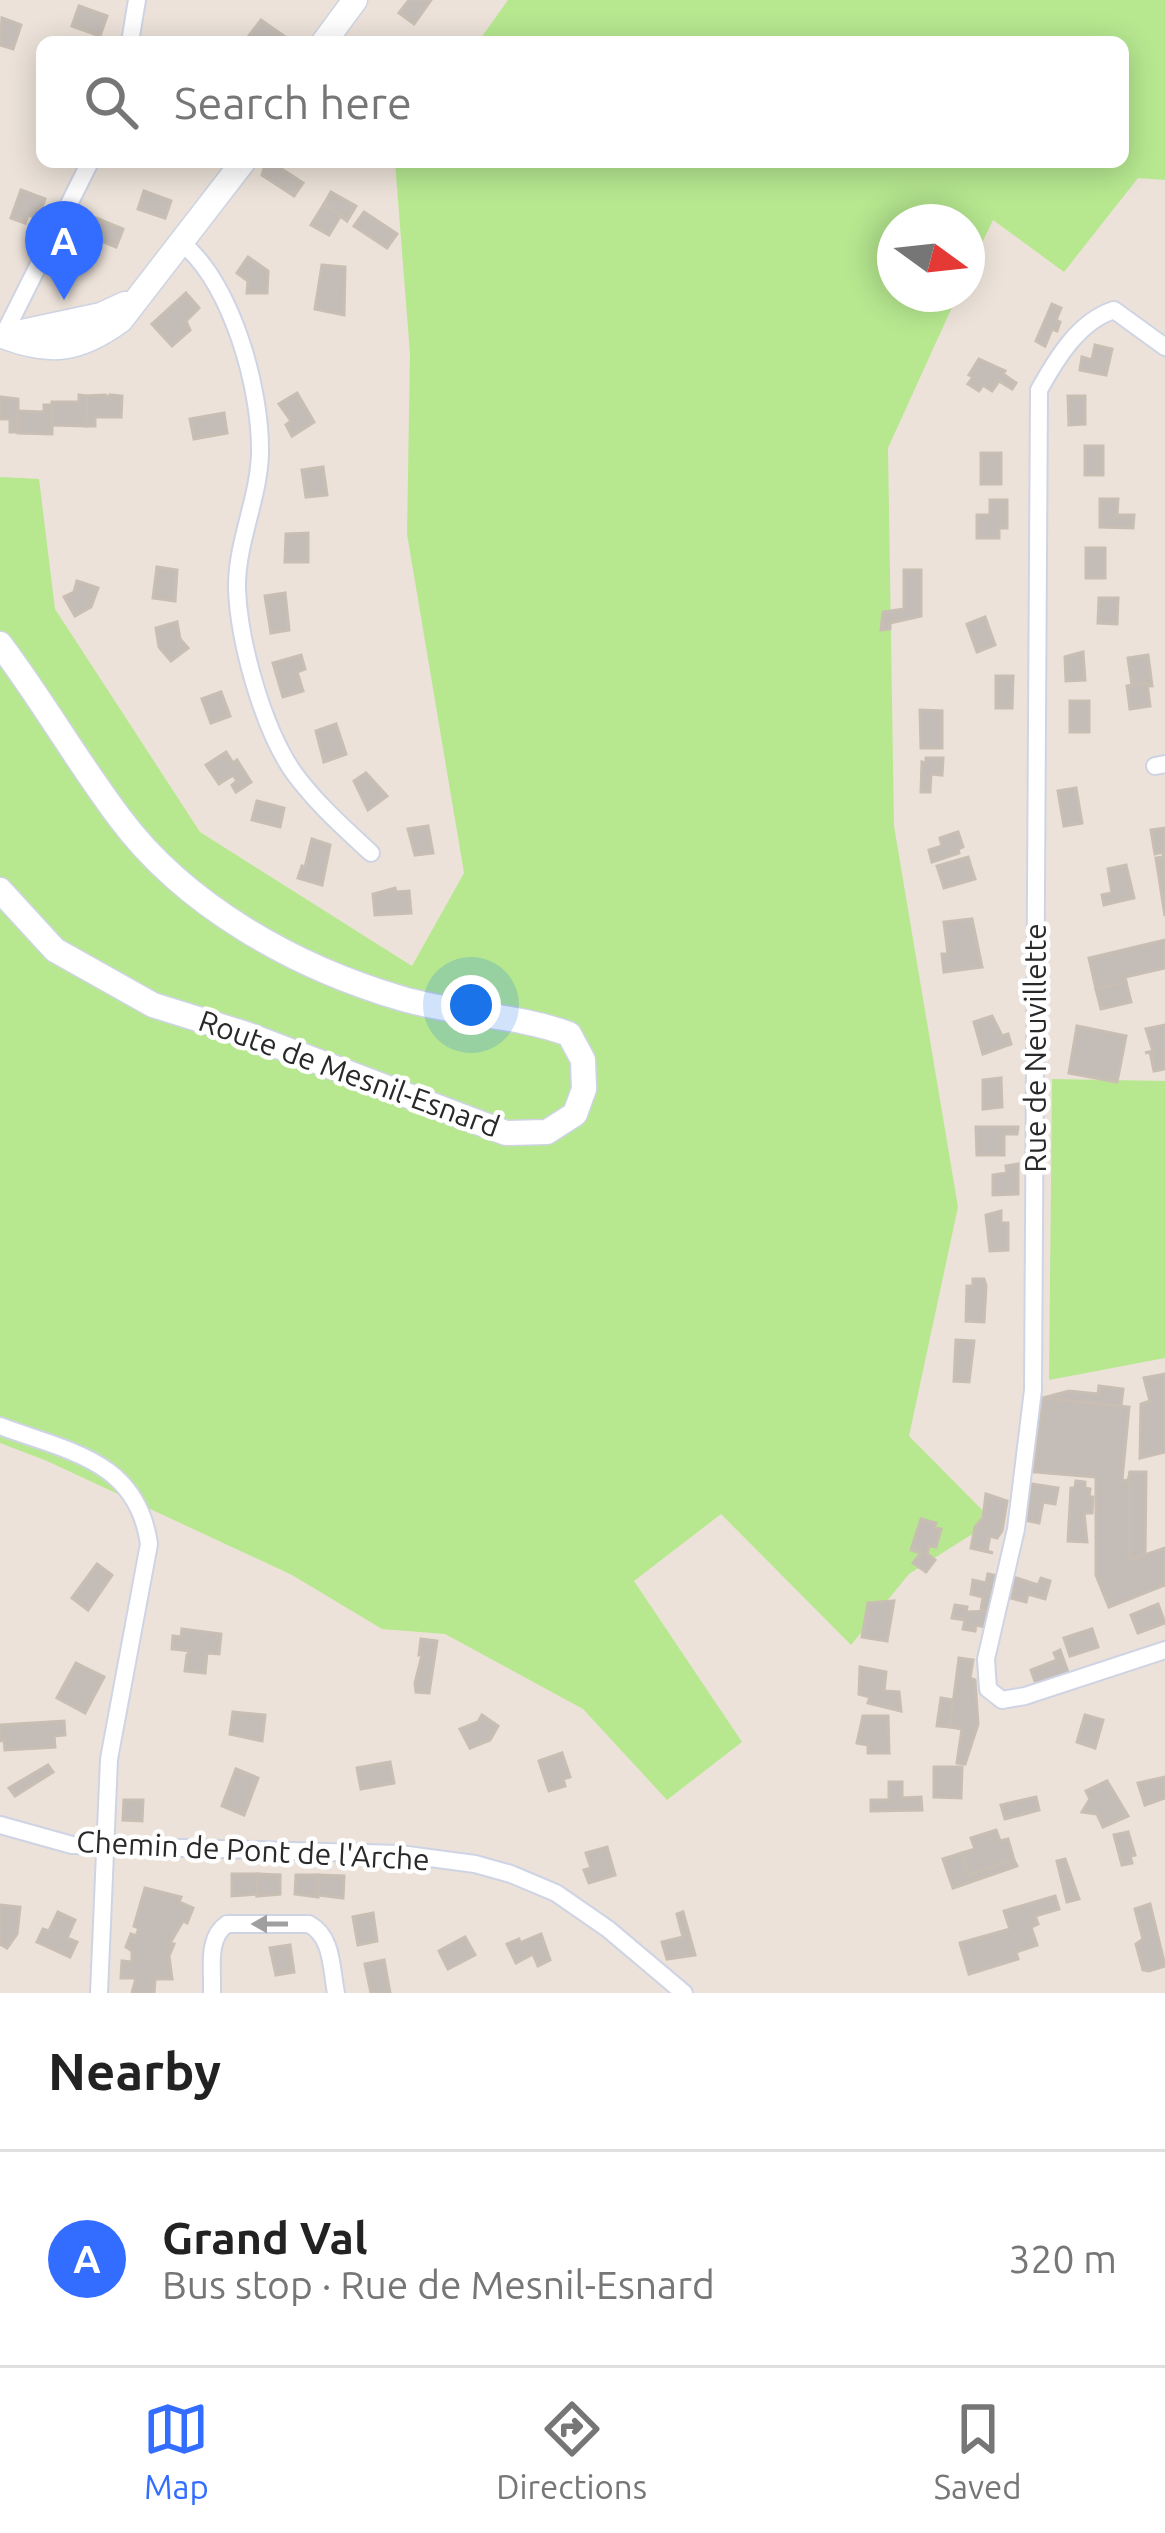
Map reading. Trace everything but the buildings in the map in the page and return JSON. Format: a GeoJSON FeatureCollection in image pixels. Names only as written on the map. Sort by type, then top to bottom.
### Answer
{"type":"FeatureCollection","features":[{"type":"Feature","properties":{"kind":"street"},"geometry":{"type":"LineString","coordinates":[[131,36],[136,0]]}},
{"type":"Feature","properties":{"kind":"street"},"geometry":{"type":"LineString","coordinates":[[329,36],[356,0]]}},
{"type":"Feature","properties":{"kind":"street"},"geometry":{"type":"LineString","coordinates":[[1,336],[87,168]]}},
{"type":"Feature","properties":{"kind":"street"},"geometry":{"type":"LineString","coordinates":[[1,336],[32,346],[72,348],[96,338],[121,320],[237,168]]}},
{"type":"Feature","properties":{"kind":"street"},"geometry":{"type":"LineString","coordinates":[[181,242],[207,267],[227,304],[254,403],[260,454],[237,584],[241,631],[261,696],[291,769],[370,853]]}},
{"type":"Feature","properties":{"kind":"street"},"geometry":{"type":"LineString","coordinates":[[1,336],[101,315],[138,298]]}},
{"type":"Feature","properties":{"kind":"street","name":"Rue de Neuvillette"},"geometry":{"type":"LineString","coordinates":[[1165,347],[1114,310],[1094,316],[1054,363],[1039,390],[1033,1390],[1016,1529],[986,1659],[988,1689],[1002,1700],[1025,1696],[1165,1650]]}},
{"type":"Feature","properties":{"kind":"street","name":"Route de Mesnil-Esnard"},"geometry":{"type":"LineString","coordinates":[[0,644],[121,820],[156,860],[196,894],[270,945],[341,977],[400,998],[533,1021],[569,1034],[583,1060],[584,1089],[574,1114],[547,1132],[506,1133],[246,1034],[153,1005],[55,950],[0,890]]}},
{"type":"Feature","properties":{"kind":"street"},"geometry":{"type":"LineString","coordinates":[[0,1426],[94,1462],[120,1478],[146,1518],[149,1544],[109,1759],[99,1993]]}},
{"type":"Feature","properties":{"kind":"street","name":"Chemin de Pont de l'Arche"},"geometry":{"type":"LineString","coordinates":[[0,1825],[72,1845],[400,1854],[475,1864],[556,1893],[608,1929],[684,1993]]}},
{"type":"Feature","properties":{"kind":"street"},"geometry":{"type":"LineString","coordinates":[[212,1993],[213,1941],[218,1929],[227,1924],[309,1924],[326,1940],[336,1993]]}},
{"type":"Feature","properties":{"kind":"green space"},"geometry":{"type":"Polygon","coordinates":[[[508,0],[1165,0],[1165,180],[1138,178],[1064,272],[993,220],[985,237],[985,204],[877,204],[877,312],[950,312],[888,448],[894,826],[958,1207],[909,1436],[993,1521],[909,1574],[851,1645],[721,1514],[634,1581],[742,1742],[667,1800],[583,1709],[445,1634],[382,1629],[292,1575],[0,1443],[0,477],[39,479],[55,609],[200,832],[412,966],[464,873],[407,534],[410,354],[395,168],[1129,168],[1129,36],[482,36],[508,0]]]}},
{"type":"Feature","properties":{"kind":"green space"},"geometry":{"type":"Polygon","coordinates":[[[1052,1079],[1165,1081],[1165,1358],[1049,1380],[1052,1079]]]}},
{"type":"Feature","properties":{"kind":"place","name":"Grand Val"},"geometry":{"type":"Point","coordinates":[64,300]}}]}
